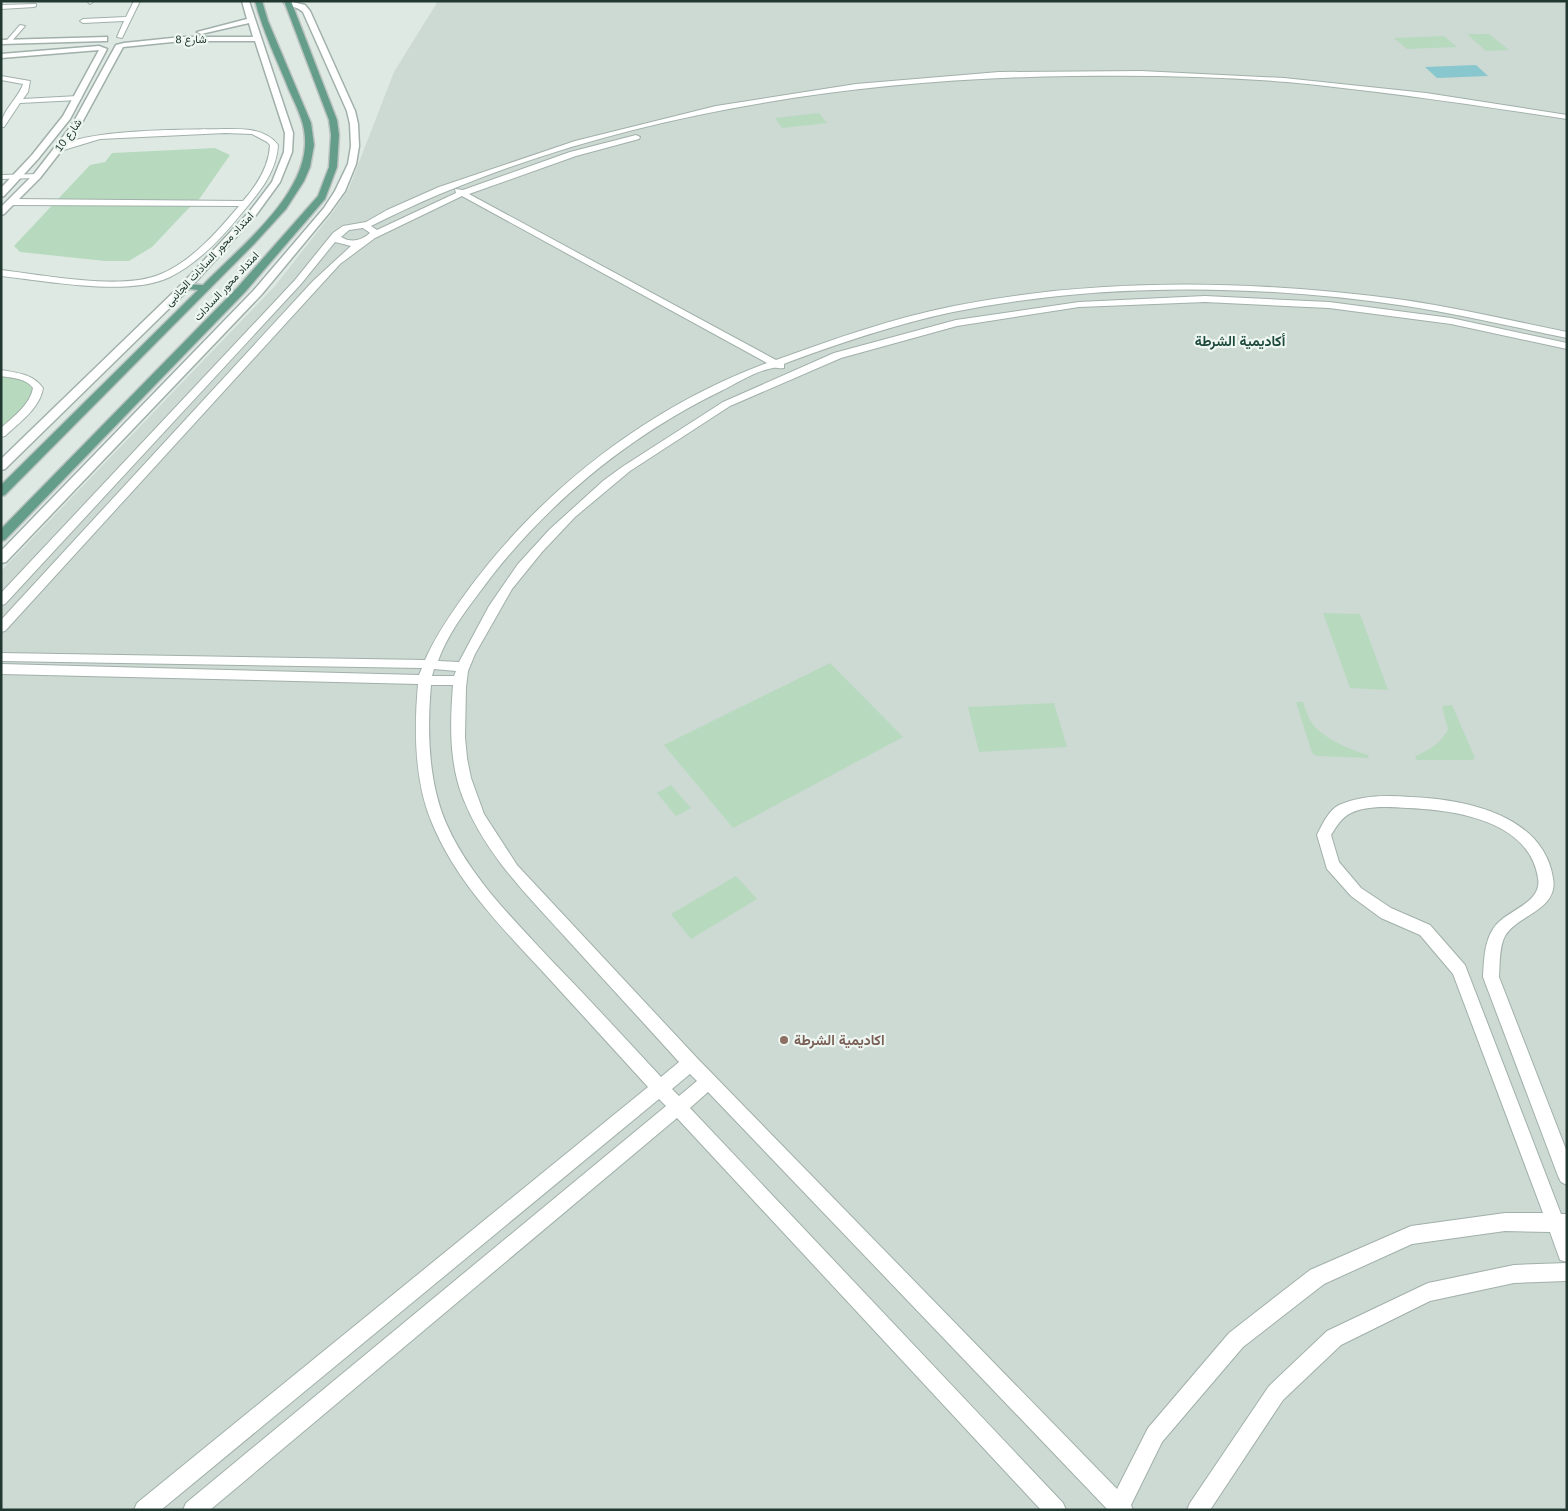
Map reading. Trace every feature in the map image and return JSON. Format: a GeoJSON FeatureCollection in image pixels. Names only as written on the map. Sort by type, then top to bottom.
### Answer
{"type":"FeatureCollection","features":[{"type":"Feature","properties":{"kind":"main road"},"geometry":{"type":"LineString","coordinates":[[242,8],[258,2]]}},
{"type":"Feature","properties":{"kind":"main road","name":"امتداد محور السادات"},"geometry":{"type":"LineString","coordinates":[[1,492],[206,288],[277,213],[296,188],[307,165],[310,150],[309,130],[287,64],[258,2]]}},
{"type":"Feature","properties":{"kind":"main road","name":"امتداد محور السادات"},"geometry":{"type":"LineString","coordinates":[[1,537],[241,290],[322,197],[333,167],[335,135],[333,120],[299,49],[288,2]]}},
{"type":"Feature","properties":{"kind":"main road"},"geometry":{"type":"LineString","coordinates":[[186,286],[206,288]]}},
{"type":"Feature","properties":{"kind":"street"},"geometry":{"type":"LineString","coordinates":[[124,41],[128,19],[138,1]]}},
{"type":"Feature","properties":{"kind":"street"},"geometry":{"type":"LineString","coordinates":[[1,559],[258,292],[326,210],[345,182],[352,164],[355,146],[354,124],[351,111],[306,12],[302,7],[288,2]]}},
{"type":"Feature","properties":{"kind":"street"},"geometry":{"type":"LineString","coordinates":[[1,7],[34,5]]}},
{"type":"Feature","properties":{"kind":"street"},"geometry":{"type":"LineString","coordinates":[[220,41],[217,27],[242,8]]}},
{"type":"Feature","properties":{"kind":"street","name":"امتداد محور السادات الجانبى"},"geometry":{"type":"LineString","coordinates":[[1,466],[186,286],[267,196],[276,182],[288,152],[289,133],[259,43],[250,20],[242,8]]}},
{"type":"Feature","properties":{"kind":"street"},"geometry":{"type":"LineString","coordinates":[[83,21],[128,19]]}},
{"type":"Feature","properties":{"kind":"street","name":"شارع 8"},"geometry":{"type":"LineString","coordinates":[[124,41],[175,36],[250,20]]}},
{"type":"Feature","properties":{"kind":"street"},"geometry":{"type":"LineString","coordinates":[[5,42],[22,26]]}},
{"type":"Feature","properties":{"kind":"street"},"geometry":{"type":"LineString","coordinates":[[5,42],[104,38],[142,44],[220,41],[259,43]]}},
{"type":"Feature","properties":{"kind":"street","name":"شارع 10"},"geometry":{"type":"LineString","coordinates":[[1,194],[60,127],[78,98],[101,48],[95,45],[104,38]]}},
{"type":"Feature","properties":{"kind":"street"},"geometry":{"type":"LineString","coordinates":[[1,56],[101,48],[124,41]]}},
{"type":"Feature","properties":{"kind":"street","name":"شارع 10"},"geometry":{"type":"LineString","coordinates":[[1,212],[34,179],[82,117],[124,41]]}},
{"type":"Feature","properties":{"kind":"street"},"geometry":{"type":"LineString","coordinates":[[1,601],[298,282],[336,235],[346,227],[365,226],[390,212],[445,188],[552,150],[610,134],[731,106],[801,94],[889,83],[994,74],[1141,72],[1285,79],[1409,95],[1567,124]]}},
{"type":"Feature","properties":{"kind":"street"},"geometry":{"type":"LineString","coordinates":[[1,78],[27,83],[27,87],[1,125]]}},
{"type":"Feature","properties":{"kind":"street"},"geometry":{"type":"LineString","coordinates":[[1,628],[337,262],[368,238],[459,194],[573,154],[715,118],[809,101],[895,90],[1000,81],[1129,79],[1270,85],[1483,102],[1567,117]]}},
{"type":"Feature","properties":{"kind":"street"},"geometry":{"type":"LineString","coordinates":[[889,83],[895,90]]}},
{"type":"Feature","properties":{"kind":"street"},"geometry":{"type":"LineString","coordinates":[[801,94],[809,101]]}},
{"type":"Feature","properties":{"kind":"street"},"geometry":{"type":"LineString","coordinates":[[18,101],[78,98]]}},
{"type":"Feature","properties":{"kind":"street"},"geometry":{"type":"LineString","coordinates":[[1,273],[118,285],[152,280],[168,274],[212,240],[258,189],[266,174],[274,151],[274,145],[270,140],[253,132],[225,131],[100,137],[78,142],[57,150]]}},
{"type":"Feature","properties":{"kind":"street"},"geometry":{"type":"LineString","coordinates":[[1,177],[34,179]]}},
{"type":"Feature","properties":{"kind":"street"},"geometry":{"type":"LineString","coordinates":[[1,182],[15,179]]}},
{"type":"Feature","properties":{"kind":"street"},"geometry":{"type":"LineString","coordinates":[[445,188],[779,370]]}},
{"type":"Feature","properties":{"kind":"street"},"geometry":{"type":"LineString","coordinates":[[12,202],[245,204]]}},
{"type":"Feature","properties":{"kind":"street"},"geometry":{"type":"LineString","coordinates":[[365,226],[372,230],[368,238]]}},
{"type":"Feature","properties":{"kind":"street"},"geometry":{"type":"LineString","coordinates":[[336,235],[338,240],[347,243],[368,238]]}},
{"type":"Feature","properties":{"kind":"street"},"geometry":{"type":"LineString","coordinates":[[1561,1223],[1505,1222],[1411,1235],[1317,1277],[1236,1340],[1155,1436],[1120,1508],[709,1082],[526,886],[487,836],[469,799],[460,766],[457,728],[461,674],[486,620],[513,580],[548,538],[601,488],[651,449],[779,370],[849,337],[959,308],[1076,292],[1162,288],[1244,289],[1307,293],[1409,304],[1567,336]]}},
{"type":"Feature","properties":{"kind":"street"},"geometry":{"type":"LineString","coordinates":[[1056,1510],[677,1107],[506,921],[469,875],[452,849],[439,822],[431,798],[423,746],[424,679],[429,665],[450,627],[486,575],[527,527],[550,505],[600,462],[647,428],[732,382],[836,356],[903,336],[971,320],[1020,311],[1118,301],[1189,299],[1317,304],[1471,324],[1567,346]]}},
{"type":"Feature","properties":{"kind":"street"},"geometry":{"type":"LineString","coordinates":[[959,308],[971,320]]}},
{"type":"Feature","properties":{"kind":"street"},"geometry":{"type":"LineString","coordinates":[[1,373],[30,378],[38,385],[39,390],[30,404],[1,434]]}},
{"type":"Feature","properties":{"kind":"street"},"geometry":{"type":"LineString","coordinates":[[1,657],[429,665],[461,674]]}},
{"type":"Feature","properties":{"kind":"street"},"geometry":{"type":"LineString","coordinates":[[1,669],[424,679],[461,674]]}},
{"type":"Feature","properties":{"kind":"street"},"geometry":{"type":"LineString","coordinates":[[1567,1176],[1491,977],[1494,947],[1500,930],[1525,913],[1543,896],[1547,881],[1543,864],[1531,845],[1512,828],[1466,808],[1438,802],[1378,800],[1344,810],[1334,817],[1324,835],[1332,865],[1356,892],[1379,908],[1424,930],[1460,970],[1561,1223],[1567,1253]]}},
{"type":"Feature","properties":{"kind":"street"},"geometry":{"type":"LineString","coordinates":[[144,1510],[691,1063]]}},
{"type":"Feature","properties":{"kind":"street"},"geometry":{"type":"LineString","coordinates":[[193,1510],[709,1082]]}},
{"type":"Feature","properties":{"kind":"street"},"geometry":{"type":"LineString","coordinates":[[1197,1510],[1276,1393],[1334,1338],[1428,1292],[1514,1274],[1567,1272]]}},
{"type":"Feature","properties":{"kind":"shaded area","name":"اكاديمية الشرطة"},"geometry":{"type":"Polygon","coordinates":[[[438,1],[1567,1],[1567,1510],[1,1510],[1,571],[275,286],[333,212],[349,188],[394,72],[438,1]]]}},
{"type":"Feature","properties":{"kind":"green space"},"geometry":{"type":"Polygon","coordinates":[[[1467,34],[1489,34],[1509,50],[1486,51],[1467,34]]]}},
{"type":"Feature","properties":{"kind":"green space"},"geometry":{"type":"Polygon","coordinates":[[[1444,36],[1457,47],[1407,49],[1394,38],[1444,36]]]}},
{"type":"Feature","properties":{"kind":"green space"},"geometry":{"type":"Polygon","coordinates":[[[819,113],[827,123],[782,128],[775,118],[819,113]]]}},
{"type":"Feature","properties":{"kind":"green space"},"geometry":{"type":"Polygon","coordinates":[[[215,148],[230,155],[200,198],[152,247],[129,261],[105,261],[20,252],[14,246],[90,165],[105,162],[112,153],[215,148]]]}},
{"type":"Feature","properties":{"kind":"green space"},"geometry":{"type":"Polygon","coordinates":[[[1,374],[28,379],[34,393],[31,402],[1,431],[1,374]]]}},
{"type":"Feature","properties":{"kind":"green space"},"geometry":{"type":"Polygon","coordinates":[[[1323,613],[1360,614],[1388,690],[1350,688],[1323,613]]]}},
{"type":"Feature","properties":{"kind":"green space"},"geometry":{"type":"Polygon","coordinates":[[[830,663],[903,737],[733,828],[664,745],[830,663]]]}},
{"type":"Feature","properties":{"kind":"green space"},"geometry":{"type":"Polygon","coordinates":[[[1296,702],[1303,702],[1311,721],[1320,732],[1340,744],[1368,755],[1369,758],[1317,756],[1312,753],[1296,702]]]}},
{"type":"Feature","properties":{"kind":"green space"},"geometry":{"type":"Polygon","coordinates":[[[1054,703],[1067,747],[979,752],[968,707],[1054,703]]]}},
{"type":"Feature","properties":{"kind":"green space"},"geometry":{"type":"Polygon","coordinates":[[[1452,705],[1475,758],[1472,760],[1417,760],[1415,756],[1434,746],[1448,730],[1442,706],[1452,705]]]}},
{"type":"Feature","properties":{"kind":"green space"},"geometry":{"type":"Polygon","coordinates":[[[671,785],[691,808],[676,816],[657,793],[671,785]]]}},
{"type":"Feature","properties":{"kind":"green space"},"geometry":{"type":"Polygon","coordinates":[[[736,876],[757,899],[691,939],[671,914],[736,876]]]}},
{"type":"Feature","properties":{"kind":"water"},"geometry":{"type":"Polygon","coordinates":[[[1476,65],[1488,76],[1437,78],[1425,67],[1476,65]]]}},
{"type":"Feature","properties":{"kind":"place","name":"اكاديمية الشرطة"},"geometry":{"type":"Point","coordinates":[784,1040]}},
{"type":"Feature","properties":{"kind":"district","name":"أكاديمية الشرطة"},"geometry":{"type":"Point","coordinates":[1240,341]}}]}
